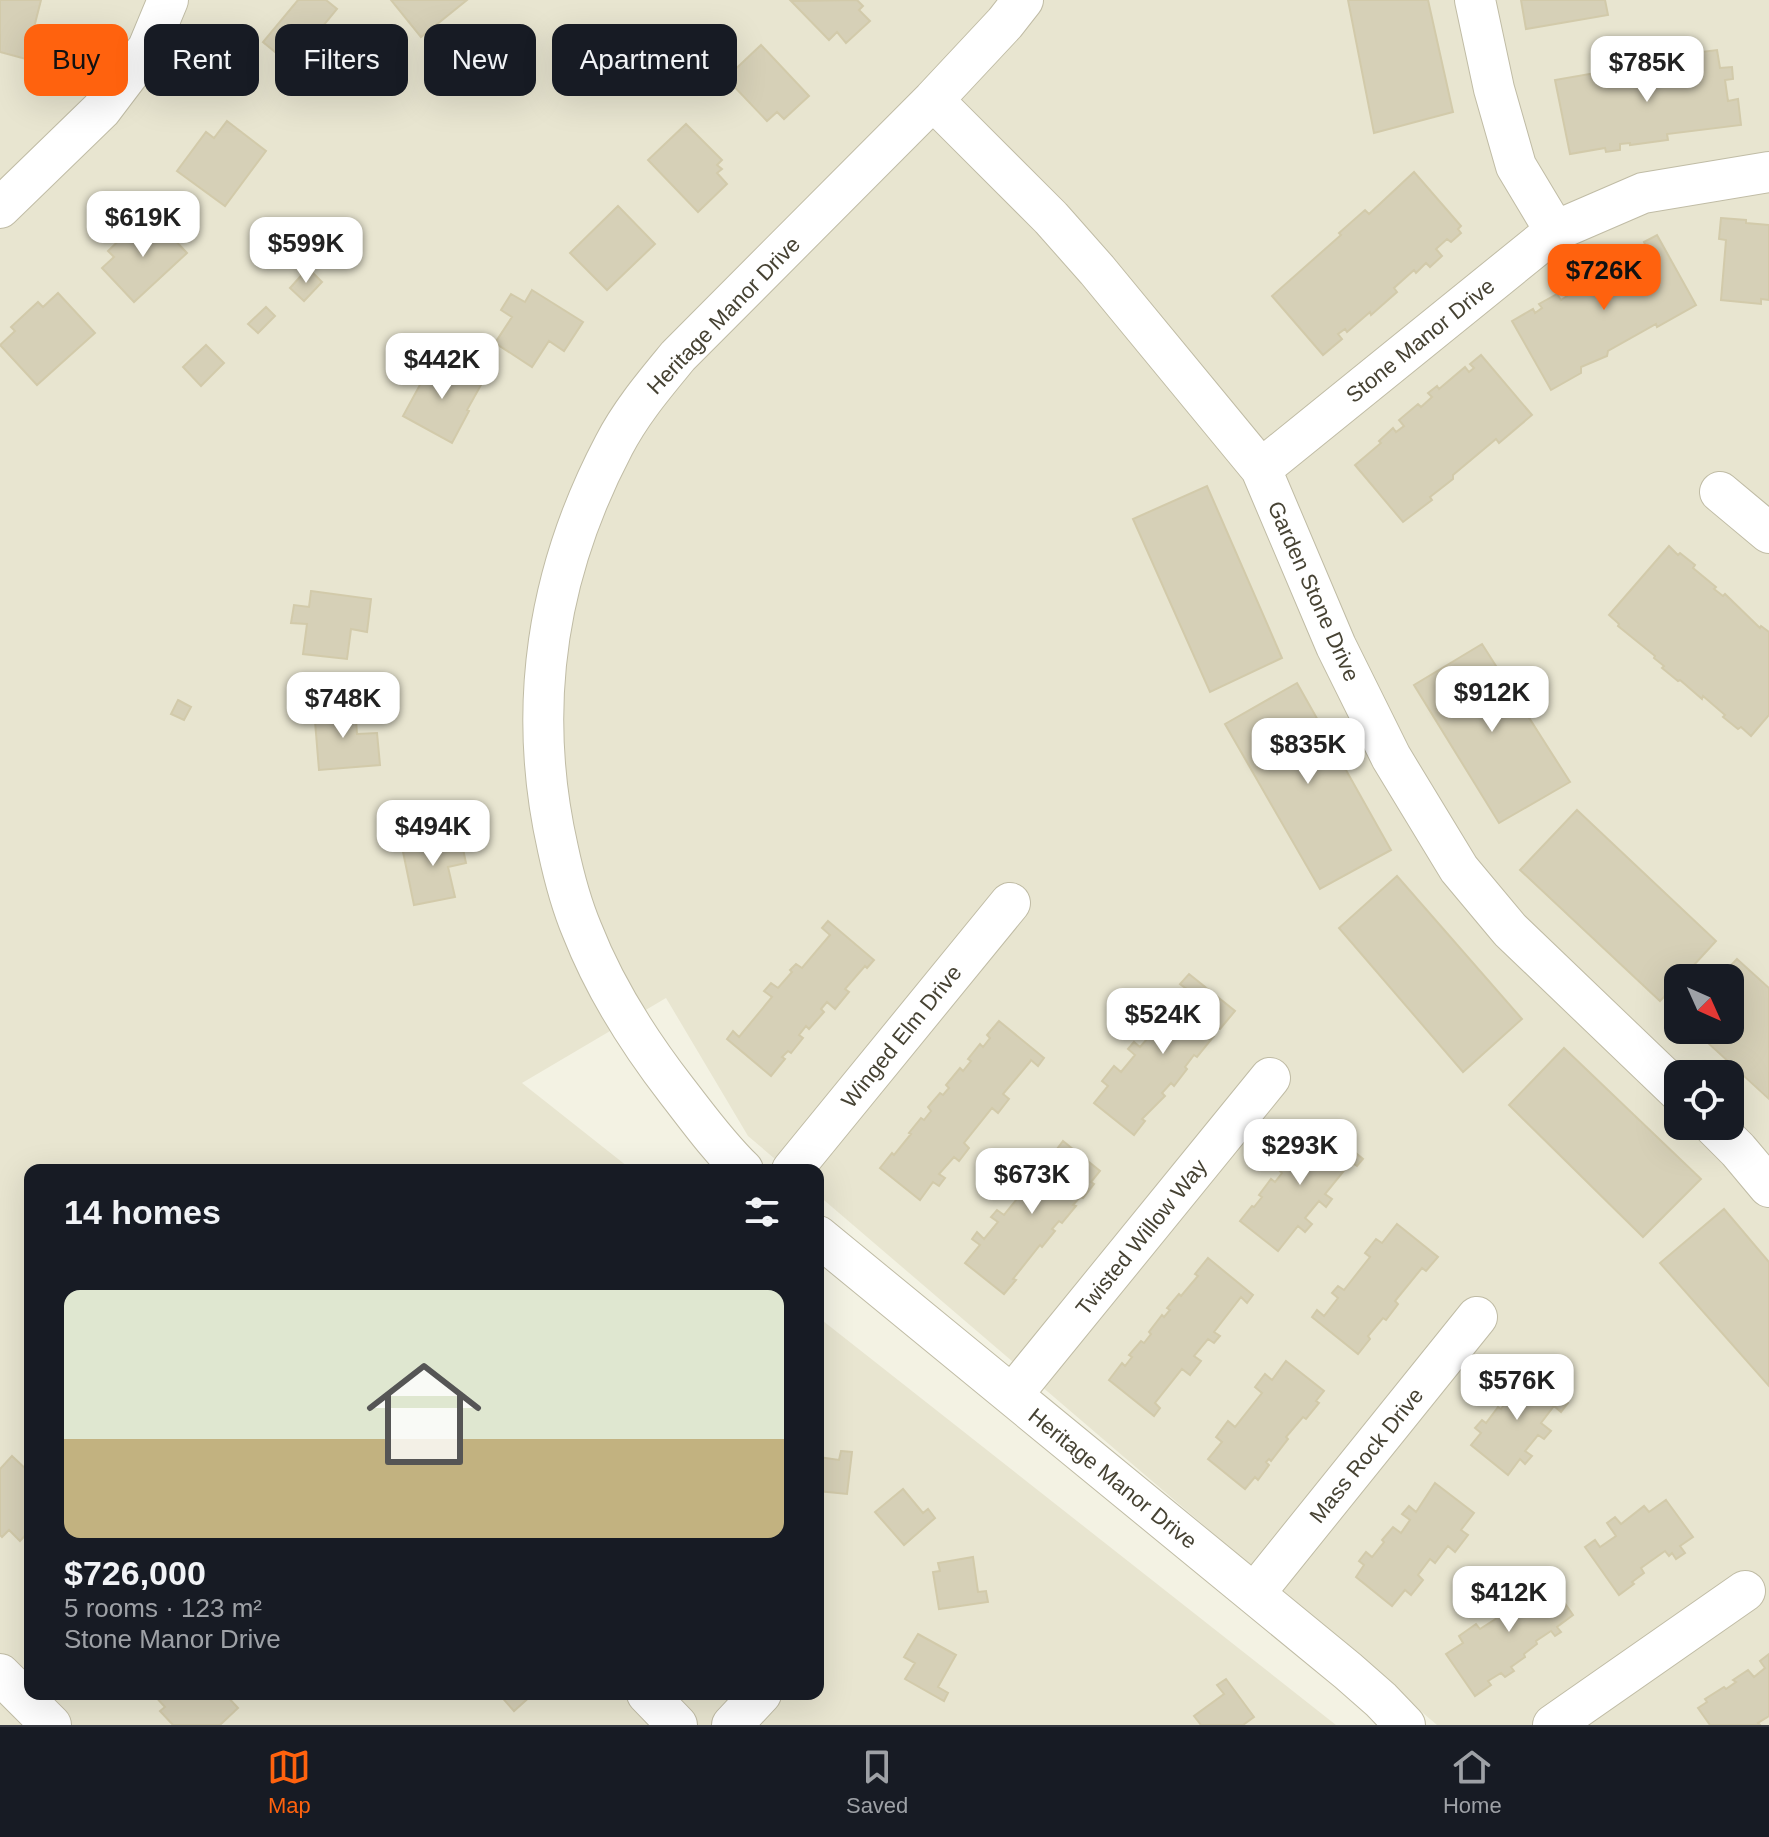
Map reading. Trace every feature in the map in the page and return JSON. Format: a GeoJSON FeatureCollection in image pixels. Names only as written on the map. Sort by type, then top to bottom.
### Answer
{"type":"FeatureCollection","features":[{"type":"Feature","properties":{"kind":"street"},"geometry":{"type":"LineString","coordinates":[[0,208],[101,110],[148,48],[168,0]]}},
{"type":"Feature","properties":{"kind":"street","name":"Heritage Manor Drive"},"geometry":{"type":"LineString","coordinates":[[725,1164],[648,1053],[604,979],[567,888],[552,823],[544,766],[542,709],[548,645],[558,592],[573,540],[615,443],[645,396],[678,356],[933,100],[1023,0]]}},
{"type":"Feature","properties":{"kind":"street"},"geometry":{"type":"LineString","coordinates":[[1475,0],[1494,89],[1516,166],[1555,231]]}},
{"type":"Feature","properties":{"kind":"street","name":"Garden Stone Drive"},"geometry":{"type":"LineString","coordinates":[[933,100],[1051,218],[1261,469],[1336,646],[1384,743],[1459,869],[1510,930],[1664,1078]]}},
{"type":"Feature","properties":{"kind":"street","name":"Stone Manor Drive"},"geometry":{"type":"LineString","coordinates":[[1261,469],[1555,231],[1643,193],[1769,172]]}},
{"type":"Feature","properties":{"kind":"street"},"geometry":{"type":"LineString","coordinates":[[1720,492],[1769,533]]}},
{"type":"Feature","properties":{"kind":"street","name":"Winged Elm Drive"},"geometry":{"type":"LineString","coordinates":[[797,1164],[1010,903]]}},
{"type":"Feature","properties":{"kind":"street","name":"Twisted Willow Way"},"geometry":{"type":"LineString","coordinates":[[1012,1395],[1270,1078]]}},
{"type":"Feature","properties":{"kind":"street"},"geometry":{"type":"LineString","coordinates":[[1728,1140],[1769,1187]]}},
{"type":"Feature","properties":{"kind":"street","name":"Heritage Manor Drive"},"geometry":{"type":"LineString","coordinates":[[824,1241],[1254,1594],[1381,1717]]}},
{"type":"Feature","properties":{"kind":"street","name":"Mass Rock Drive"},"geometry":{"type":"LineString","coordinates":[[1254,1594],[1477,1317]]}},
{"type":"Feature","properties":{"kind":"street"},"geometry":{"type":"LineString","coordinates":[[1553,1725],[1745,1591]]}},
{"type":"Feature","properties":{"kind":"street"},"geometry":{"type":"LineString","coordinates":[[0,1674],[24,1698]]}},
{"type":"Feature","properties":{"kind":"street"},"geometry":{"type":"LineString","coordinates":[[26,1700],[51,1725]]}},
{"type":"Feature","properties":{"kind":"street"},"geometry":{"type":"LineString","coordinates":[[653,1700],[677,1725]]}},
{"type":"Feature","properties":{"kind":"street"},"geometry":{"type":"LineString","coordinates":[[732,1725],[755,1700]]}},
{"type":"Feature","properties":{"kind":"shaded area"},"geometry":{"type":"Polygon","coordinates":[[[0,0],[1769,0],[1769,1725],[1437,1725],[824,1200],[824,1164],[781,1164],[748,1136],[666,998],[522,1083],[624,1164],[24,1164],[24,1700],[824,1700],[824,1322],[1336,1725],[0,1725],[0,0]]]}},
{"type":"Feature","properties":{"kind":"building"},"geometry":{"type":"Polygon","coordinates":[[[0,0],[41,0],[35,24],[24,24],[24,58],[0,52],[0,0]]]}},
{"type":"Feature","properties":{"kind":"building"},"geometry":{"type":"Polygon","coordinates":[[[298,0],[326,0],[337,9],[325,24],[278,24],[298,0]]]}},
{"type":"Feature","properties":{"kind":"building"},"geometry":{"type":"Polygon","coordinates":[[[391,0],[467,0],[437,24],[424,24],[421,37],[391,0]]]}},
{"type":"Feature","properties":{"kind":"building"},"geometry":{"type":"Polygon","coordinates":[[[857,0],[863,6],[859,10],[870,21],[846,43],[837,32],[829,40],[791,1],[857,0]]]}},
{"type":"Feature","properties":{"kind":"building"},"geometry":{"type":"Polygon","coordinates":[[[1348,0],[1428,0],[1453,112],[1374,133],[1348,0]]]}},
{"type":"Feature","properties":{"kind":"building"},"geometry":{"type":"Polygon","coordinates":[[[1521,0],[1605,0],[1608,15],[1526,29],[1521,0]]]}},
{"type":"Feature","properties":{"kind":"building"},"geometry":{"type":"Polygon","coordinates":[[[275,28],[275,52],[263,42],[275,28]]]}},
{"type":"Feature","properties":{"kind":"building"},"geometry":{"type":"Polygon","coordinates":[[[761,45],[809,96],[784,119],[777,112],[767,121],[737,90],[737,68],[761,45]]]}},
{"type":"Feature","properties":{"kind":"building"},"geometry":{"type":"Polygon","coordinates":[[[1717,50],[1720,68],[1732,67],[1733,79],[1725,80],[1728,101],[1738,99],[1741,125],[1667,134],[1668,140],[1620,144],[1620,150],[1606,152],[1605,148],[1570,154],[1555,80],[1656,68],[1655,64],[1685,60],[1684,54],[1717,50]]]}},
{"type":"Feature","properties":{"kind":"building"},"geometry":{"type":"Polygon","coordinates":[[[227,121],[266,151],[225,206],[177,171],[206,132],[214,138],[227,121]]]}},
{"type":"Feature","properties":{"kind":"building"},"geometry":{"type":"Polygon","coordinates":[[[686,124],[722,160],[717,165],[722,169],[717,173],[727,184],[698,212],[648,160],[686,124]]]}},
{"type":"Feature","properties":{"kind":"building"},"geometry":{"type":"Polygon","coordinates":[[[1414,172],[1461,226],[1458,229],[1461,233],[1451,242],[1447,239],[1436,249],[1442,256],[1430,267],[1426,263],[1416,273],[1414,270],[1394,288],[1397,292],[1371,315],[1370,312],[1347,332],[1345,329],[1338,334],[1342,339],[1323,355],[1272,296],[1365,210],[1369,214],[1414,172]]]}},
{"type":"Feature","properties":{"kind":"building"},"geometry":{"type":"Polygon","coordinates":[[[618,206],[655,244],[607,290],[570,253],[618,206]]]}},
{"type":"Feature","properties":{"kind":"building"},"geometry":{"type":"Polygon","coordinates":[[[154,218],[187,253],[134,302],[102,268],[114,257],[108,251],[135,225],[141,231],[154,218]]]}},
{"type":"Feature","properties":{"kind":"building"},"geometry":{"type":"Polygon","coordinates":[[[1721,218],[1769,225],[1769,300],[1761,299],[1761,304],[1721,300],[1726,240],[1719,239],[1721,218]]]}},
{"type":"Feature","properties":{"kind":"building"},"geometry":{"type":"Polygon","coordinates":[[[1657,235],[1696,305],[1608,351],[1607,356],[1581,367],[1581,373],[1551,390],[1512,321],[1533,309],[1535,313],[1542,308],[1539,304],[1557,294],[1561,300],[1567,296],[1562,286],[1574,279],[1577,284],[1599,271],[1596,266],[1611,257],[1614,262],[1638,247],[1641,252],[1647,248],[1644,242],[1657,235]]]}},
{"type":"Feature","properties":{"kind":"building"},"geometry":{"type":"Polygon","coordinates":[[[308,268],[322,282],[304,301],[290,288],[308,268]]]}},
{"type":"Feature","properties":{"kind":"building"},"geometry":{"type":"Polygon","coordinates":[[[532,290],[583,322],[564,351],[549,341],[532,367],[495,343],[512,317],[501,310],[511,294],[525,302],[532,290]]]}},
{"type":"Feature","properties":{"kind":"building"},"geometry":{"type":"Polygon","coordinates":[[[58,293],[95,333],[37,385],[0,345],[15,331],[11,327],[38,302],[43,307],[58,293]]]}},
{"type":"Feature","properties":{"kind":"building"},"geometry":{"type":"Polygon","coordinates":[[[266,307],[275,316],[258,333],[248,324],[266,307]]]}},
{"type":"Feature","properties":{"kind":"building"},"geometry":{"type":"Polygon","coordinates":[[[206,345],[224,363],[201,386],[183,367],[206,345]]]}},
{"type":"Feature","properties":{"kind":"building"},"geometry":{"type":"Polygon","coordinates":[[[1481,355],[1532,415],[1499,443],[1496,439],[1453,475],[1453,479],[1430,497],[1432,500],[1403,522],[1355,465],[1393,428],[1396,432],[1404,426],[1399,420],[1432,397],[1428,393],[1437,386],[1439,389],[1465,367],[1469,372],[1474,368],[1470,364],[1481,355]]]}},
{"type":"Feature","properties":{"kind":"building"},"geometry":{"type":"Polygon","coordinates":[[[434,359],[481,385],[452,443],[403,416],[434,359]]]}},
{"type":"Feature","properties":{"kind":"building"},"geometry":{"type":"Polygon","coordinates":[[[1207,486],[1282,658],[1210,692],[1133,519],[1207,486]]]}},
{"type":"Feature","properties":{"kind":"building"},"geometry":{"type":"Polygon","coordinates":[[[1669,546],[1695,565],[1693,568],[1716,587],[1714,589],[1723,596],[1725,594],[1760,628],[1769,632],[1769,715],[1751,736],[1723,717],[1725,715],[1703,696],[1702,699],[1662,668],[1664,666],[1655,656],[1609,615],[1669,546]]]}},
{"type":"Feature","properties":{"kind":"building"},"geometry":{"type":"Polygon","coordinates":[[[311,591],[371,599],[367,632],[351,629],[347,659],[303,654],[307,624],[291,623],[294,605],[309,607],[311,591]]]}},
{"type":"Feature","properties":{"kind":"building"},"geometry":{"type":"Polygon","coordinates":[[[1482,644],[1570,782],[1499,823],[1414,685],[1482,644]]]}},
{"type":"Feature","properties":{"kind":"building"},"geometry":{"type":"Polygon","coordinates":[[[1297,683],[1391,850],[1320,889],[1225,724],[1297,683]]]}},
{"type":"Feature","properties":{"kind":"building"},"geometry":{"type":"Polygon","coordinates":[[[178,700],[191,707],[184,720],[171,714],[178,700]]]}},
{"type":"Feature","properties":{"kind":"building"},"geometry":{"type":"Polygon","coordinates":[[[355,706],[357,734],[377,733],[380,765],[319,770],[314,709],[355,706]]]}},
{"type":"Feature","properties":{"kind":"building"},"geometry":{"type":"Polygon","coordinates":[[[1577,810],[1716,941],[1695,964],[1664,964],[1664,997],[1660,1001],[1520,870],[1577,810]]]}},
{"type":"Feature","properties":{"kind":"building"},"geometry":{"type":"Polygon","coordinates":[[[460,835],[466,863],[448,867],[455,897],[414,905],[402,847],[460,835]]]}},
{"type":"Feature","properties":{"kind":"building"},"geometry":{"type":"Polygon","coordinates":[[[1397,876],[1522,1019],[1463,1072],[1339,928],[1397,876]]]}},
{"type":"Feature","properties":{"kind":"building"},"geometry":{"type":"Polygon","coordinates":[[[828,921],[874,960],[845,989],[849,992],[835,1009],[827,1002],[821,1009],[824,1012],[809,1029],[806,1026],[799,1035],[803,1038],[791,1053],[788,1051],[782,1057],[785,1059],[771,1076],[727,1039],[733,1031],[739,1037],[772,997],[764,991],[771,983],[778,988],[796,964],[802,968],[830,935],[822,928],[828,921]]]}},
{"type":"Feature","properties":{"kind":"building"},"geometry":{"type":"Polygon","coordinates":[[[1744,965],[1769,988],[1769,1099],[1744,1076],[1744,1060],[1727,1060],[1709,1044],[1744,1044],[1744,965]]]}},
{"type":"Feature","properties":{"kind":"building"},"geometry":{"type":"Polygon","coordinates":[[[1189,974],[1235,1011],[1220,1029],[1216,1027],[1211,1033],[1214,1036],[1197,1057],[1194,1055],[1174,1086],[1171,1083],[1162,1093],[1165,1096],[1142,1119],[1145,1121],[1134,1135],[1094,1103],[1108,1086],[1102,1081],[1114,1066],[1121,1072],[1135,1055],[1128,1049],[1134,1042],[1140,1047],[1155,1030],[1148,1025],[1153,1018],[1160,1023],[1188,990],[1180,984],[1189,974]]]}},
{"type":"Feature","properties":{"kind":"building"},"geometry":{"type":"Polygon","coordinates":[[[999,1021],[1044,1058],[1038,1066],[1031,1060],[1003,1094],[1009,1099],[998,1113],[992,1108],[964,1143],[969,1148],[959,1161],[954,1157],[939,1174],[945,1178],[939,1186],[933,1182],[920,1200],[880,1168],[892,1153],[894,1155],[921,1118],[924,1120],[931,1111],[928,1107],[949,1088],[946,1085],[960,1068],[963,1071],[980,1044],[983,1047],[990,1038],[987,1035],[999,1021]]]}},
{"type":"Feature","properties":{"kind":"building"},"geometry":{"type":"Polygon","coordinates":[[[1564,1048],[1701,1179],[1643,1237],[1509,1105],[1564,1048]]]}},
{"type":"Feature","properties":{"kind":"building"},"geometry":{"type":"Polygon","coordinates":[[[1319,1123],[1363,1159],[1357,1166],[1351,1162],[1325,1194],[1332,1199],[1326,1207],[1319,1201],[1305,1218],[1312,1224],[1305,1232],[1298,1226],[1278,1251],[1240,1221],[1262,1197],[1259,1195],[1271,1179],[1275,1182],[1282,1173],[1279,1170],[1291,1154],[1294,1157],[1319,1123]]]}},
{"type":"Feature","properties":{"kind":"building"},"geometry":{"type":"Polygon","coordinates":[[[1063,1141],[1100,1171],[1091,1182],[1094,1184],[1073,1205],[1076,1206],[1062,1223],[1059,1221],[1052,1229],[1055,1231],[1042,1247],[1040,1245],[1004,1294],[965,1263],[980,1245],[972,1239],[977,1232],[984,1239],[998,1222],[991,1217],[997,1210],[1004,1215],[1017,1199],[1011,1194],[1024,1178],[1030,1183],[1045,1164],[1039,1160],[1045,1152],[1051,1157],[1063,1141]]]}},
{"type":"Feature","properties":{"kind":"building"},"geometry":{"type":"Polygon","coordinates":[[[1724,1209],[1769,1262],[1769,1386],[1660,1263],[1724,1209]]]}},
{"type":"Feature","properties":{"kind":"building"},"geometry":{"type":"Polygon","coordinates":[[[1397,1224],[1438,1257],[1426,1271],[1422,1268],[1395,1301],[1398,1304],[1386,1320],[1383,1318],[1368,1336],[1370,1339],[1358,1354],[1312,1317],[1317,1310],[1324,1316],[1338,1298],[1332,1293],[1338,1286],[1344,1290],[1370,1257],[1365,1253],[1376,1239],[1382,1243],[1397,1224]]]}},
{"type":"Feature","properties":{"kind":"building"},"geometry":{"type":"Polygon","coordinates":[[[1208,1258],[1253,1295],[1247,1303],[1241,1297],[1214,1332],[1220,1336],[1214,1343],[1208,1339],[1194,1356],[1201,1361],[1190,1375],[1182,1369],[1155,1403],[1160,1408],[1154,1416],[1109,1380],[1122,1363],[1125,1366],[1132,1357],[1129,1355],[1141,1341],[1144,1343],[1162,1315],[1164,1317],[1170,1310],[1167,1308],[1198,1276],[1195,1274],[1208,1258]]]}},
{"type":"Feature","properties":{"kind":"building"},"geometry":{"type":"Polygon","coordinates":[[[1286,1361],[1324,1391],[1306,1419],[1303,1417],[1271,1461],[1266,1462],[1269,1465],[1258,1480],[1255,1477],[1245,1489],[1208,1459],[1222,1442],[1216,1437],[1228,1421],[1235,1427],[1262,1393],[1255,1387],[1265,1374],[1272,1380],[1286,1361]]]}},
{"type":"Feature","properties":{"kind":"building"},"geometry":{"type":"Polygon","coordinates":[[[1522,1367],[1568,1403],[1561,1412],[1554,1406],[1541,1423],[1551,1431],[1544,1439],[1538,1435],[1525,1451],[1532,1456],[1525,1464],[1520,1459],[1508,1475],[1471,1445],[1481,1433],[1475,1428],[1482,1420],[1486,1423],[1509,1398],[1503,1394],[1522,1367]]]}},
{"type":"Feature","properties":{"kind":"building"},"geometry":{"type":"Polygon","coordinates":[[[841,1451],[852,1452],[847,1494],[824,1492],[824,1458],[839,1460],[841,1451]]]}},
{"type":"Feature","properties":{"kind":"building"},"geometry":{"type":"Polygon","coordinates":[[[12,1456],[24,1467],[24,1537],[20,1541],[9,1530],[2,1537],[0,1535],[0,1469],[12,1456]]]}},
{"type":"Feature","properties":{"kind":"building"},"geometry":{"type":"Polygon","coordinates":[[[1435,1483],[1474,1513],[1461,1530],[1468,1535],[1455,1552],[1448,1546],[1435,1563],[1430,1559],[1418,1575],[1423,1580],[1411,1595],[1405,1590],[1392,1606],[1356,1577],[1364,1565],[1359,1561],[1366,1552],[1372,1557],[1393,1527],[1401,1533],[1410,1520],[1402,1514],[1409,1506],[1416,1512],[1435,1483]]]}},
{"type":"Feature","properties":{"kind":"building"},"geometry":{"type":"Polygon","coordinates":[[[903,1489],[923,1513],[928,1509],[935,1518],[904,1545],[875,1512],[903,1489]]]}},
{"type":"Feature","properties":{"kind":"building"},"geometry":{"type":"Polygon","coordinates":[[[1666,1500],[1693,1537],[1680,1546],[1685,1553],[1676,1559],[1672,1553],[1669,1556],[1665,1551],[1641,1568],[1644,1573],[1619,1595],[1585,1547],[1595,1540],[1600,1547],[1616,1536],[1607,1523],[1615,1517],[1621,1524],[1644,1506],[1649,1512],[1666,1500]]]}},
{"type":"Feature","properties":{"kind":"building"},"geometry":{"type":"Polygon","coordinates":[[[973,1557],[978,1592],[986,1591],[988,1602],[939,1609],[933,1572],[940,1571],[938,1563],[973,1557]]]}},
{"type":"Feature","properties":{"kind":"building"},"geometry":{"type":"Polygon","coordinates":[[[1546,1576],[1573,1615],[1557,1627],[1561,1632],[1555,1636],[1551,1631],[1536,1641],[1537,1644],[1524,1654],[1525,1657],[1511,1667],[1514,1671],[1505,1677],[1501,1673],[1488,1681],[1491,1685],[1475,1696],[1446,1654],[1463,1643],[1459,1636],[1476,1624],[1480,1629],[1497,1618],[1493,1612],[1510,1600],[1505,1593],[1522,1582],[1527,1590],[1546,1576]]]}},
{"type":"Feature","properties":{"kind":"building"},"geometry":{"type":"Polygon","coordinates":[[[918,1634],[956,1655],[938,1687],[948,1693],[944,1701],[905,1679],[915,1663],[904,1657],[918,1634]]]}},
{"type":"Feature","properties":{"kind":"building"},"geometry":{"type":"Polygon","coordinates":[[[1769,1654],[1769,1716],[1758,1723],[1760,1725],[1710,1725],[1698,1708],[1707,1702],[1705,1699],[1724,1687],[1726,1689],[1748,1670],[1754,1677],[1765,1668],[1760,1661],[1769,1654]]]}},
{"type":"Feature","properties":{"kind":"building"},"geometry":{"type":"Polygon","coordinates":[[[1226,1679],[1254,1717],[1243,1725],[1201,1725],[1194,1716],[1224,1694],[1217,1685],[1226,1679]]]}},
{"type":"Feature","properties":{"kind":"building"},"geometry":{"type":"Polygon","coordinates":[[[159,1700],[231,1700],[238,1708],[220,1725],[173,1725],[160,1711],[165,1707],[159,1700]]]}},
{"type":"Feature","properties":{"kind":"building"},"geometry":{"type":"Polygon","coordinates":[[[504,1700],[526,1700],[514,1711],[504,1700]]]}}]}
